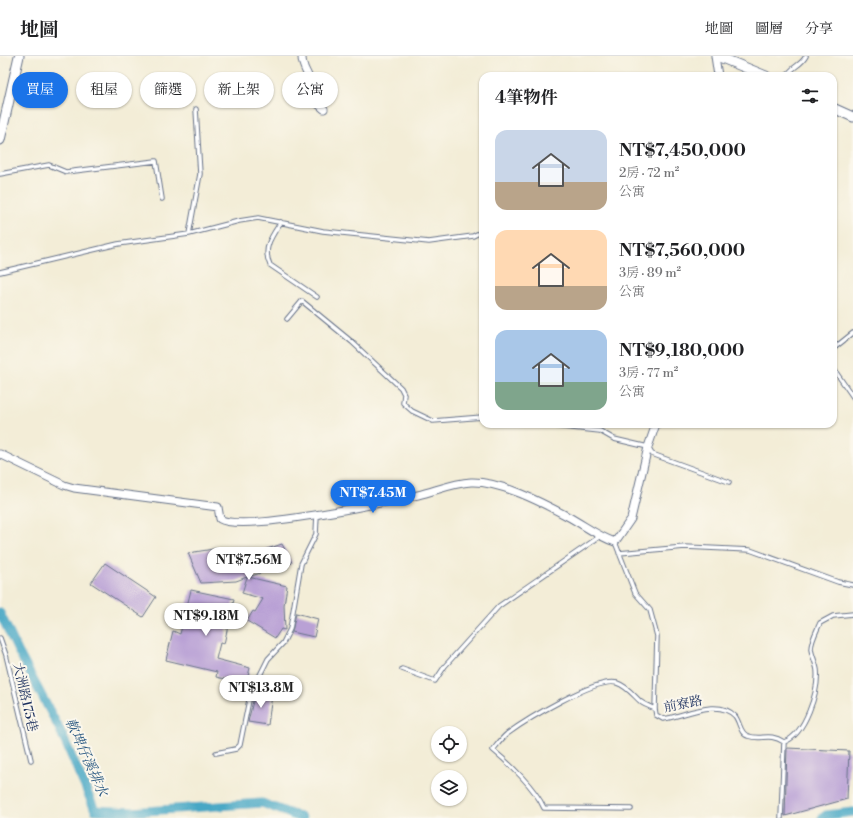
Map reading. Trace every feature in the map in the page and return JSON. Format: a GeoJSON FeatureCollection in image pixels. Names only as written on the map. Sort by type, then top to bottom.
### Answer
{"type":"FeatureCollection","features":[{"type":"Feature","properties":{"kind":"street"},"geometry":{"type":"LineString","coordinates":[[0,140],[0,130],[19,56]]}},
{"type":"Feature","properties":{"kind":"street"},"geometry":{"type":"LineString","coordinates":[[302,56],[302,62],[309,75],[311,87],[308,95],[324,109]]}},
{"type":"Feature","properties":{"kind":"street"},"geometry":{"type":"LineString","coordinates":[[718,72],[716,56],[756,72]]}},
{"type":"Feature","properties":{"kind":"street"},"geometry":{"type":"LineString","coordinates":[[837,110],[853,117]]}},
{"type":"Feature","properties":{"kind":"street"},"geometry":{"type":"LineString","coordinates":[[0,454],[64,485],[74,488],[218,507],[220,518],[230,522],[248,522],[317,515],[418,495],[470,482],[496,484],[568,516],[599,537],[615,542],[631,519],[648,447],[655,428]]}},
{"type":"Feature","properties":{"kind":"lane"},"geometry":{"type":"LineString","coordinates":[[789,72],[791,69],[802,64],[806,56]]}},
{"type":"Feature","properties":{"kind":"lane"},"geometry":{"type":"LineString","coordinates":[[189,234],[200,174],[196,109]]}},
{"type":"Feature","properties":{"kind":"lane"},"geometry":{"type":"LineString","coordinates":[[0,174],[49,165],[66,172],[156,161],[162,199]]}},
{"type":"Feature","properties":{"kind":"lane"},"geometry":{"type":"LineString","coordinates":[[0,272],[118,244],[189,234],[258,218],[323,231],[429,242],[473,236],[479,233]]}},
{"type":"Feature","properties":{"kind":"lane"},"geometry":{"type":"LineString","coordinates":[[281,222],[268,243],[266,252],[268,261],[270,265],[317,298]]}},
{"type":"Feature","properties":{"kind":"lane"},"geometry":{"type":"LineString","coordinates":[[287,319],[302,301],[352,342],[400,388],[404,394],[403,404],[412,411],[433,421],[479,417]]}},
{"type":"Feature","properties":{"kind":"lane"},"geometry":{"type":"LineString","coordinates":[[837,346],[853,333]]}},
{"type":"Feature","properties":{"kind":"lane"},"geometry":{"type":"LineString","coordinates":[[837,374],[853,397]]}},
{"type":"Feature","properties":{"kind":"lane"},"geometry":{"type":"LineString","coordinates":[[572,428],[600,431],[614,439],[648,447],[652,454],[729,482]]}},
{"type":"Feature","properties":{"kind":"lane"},"geometry":{"type":"LineString","coordinates":[[216,753],[236,749],[240,744],[250,695],[268,659],[283,643],[290,629],[301,564],[316,534],[317,515]]}},
{"type":"Feature","properties":{"kind":"lane"},"geometry":{"type":"LineString","coordinates":[[402,669],[435,681],[445,666],[499,606],[599,537]]}},
{"type":"Feature","properties":{"kind":"lane","name":"前寮路"},"geometry":{"type":"LineString","coordinates":[[615,542],[635,593],[650,610],[657,636],[655,709],[658,717],[663,719],[700,709],[720,710],[734,716],[743,733],[748,736],[771,736],[784,742]]}},
{"type":"Feature","properties":{"kind":"lane"},"geometry":{"type":"LineString","coordinates":[[619,553],[684,547],[750,550],[838,582],[853,585]]}},
{"type":"Feature","properties":{"kind":"lane"},"geometry":{"type":"LineString","coordinates":[[780,818],[784,742],[792,740],[798,732],[808,715],[813,701],[817,670],[811,648],[820,623],[833,616],[853,614]]}},
{"type":"Feature","properties":{"kind":"lane","name":"大洲路175巷"},"geometry":{"type":"LineString","coordinates":[[0,638],[6,655],[31,760]]}},
{"type":"Feature","properties":{"kind":"lane"},"geometry":{"type":"LineString","coordinates":[[631,809],[544,808],[539,797],[502,757],[493,750],[506,735],[550,707],[580,692],[609,683],[620,684],[642,703],[655,709]]}},
{"type":"Feature","properties":{"kind":"building"},"geometry":{"type":"Polygon","coordinates":[[[282,544],[292,563],[248,577],[287,586],[284,605],[285,630],[281,629],[275,638],[247,621],[263,599],[242,593],[247,577],[236,581],[201,583],[188,553],[220,548],[243,557],[282,544]]]}},
{"type":"Feature","properties":{"kind":"building"},"geometry":{"type":"Polygon","coordinates":[[[105,563],[156,597],[143,617],[91,583],[105,563]]]}},
{"type":"Feature","properties":{"kind":"building"},"geometry":{"type":"Polygon","coordinates":[[[191,590],[234,599],[224,644],[220,643],[216,659],[250,668],[246,684],[216,677],[217,672],[166,660],[173,631],[180,634],[191,590]]]}},
{"type":"Feature","properties":{"kind":"building"},"geometry":{"type":"Polygon","coordinates":[[[296,613],[318,619],[314,637],[292,632],[296,613]]]}},
{"type":"Feature","properties":{"kind":"building"},"geometry":{"type":"Polygon","coordinates":[[[255,693],[272,695],[268,725],[248,722],[255,693]]]}},
{"type":"Feature","properties":{"kind":"building"},"geometry":{"type":"Polygon","coordinates":[[[787,748],[849,751],[847,799],[785,816],[787,748]]]}},
{"type":"Feature","properties":{"kind":"waterway","name":"軟埤仔溪排水"},"geometry":{"type":"LineString","coordinates":[[0,613],[18,651],[60,730],[95,810],[132,812],[262,803],[302,818]]}},
{"type":"Feature","properties":{"kind":"waterway","name":"軟埤仔溪排水"},"geometry":{"type":"LineString","coordinates":[[822,818],[826,815],[853,812]]}}]}
